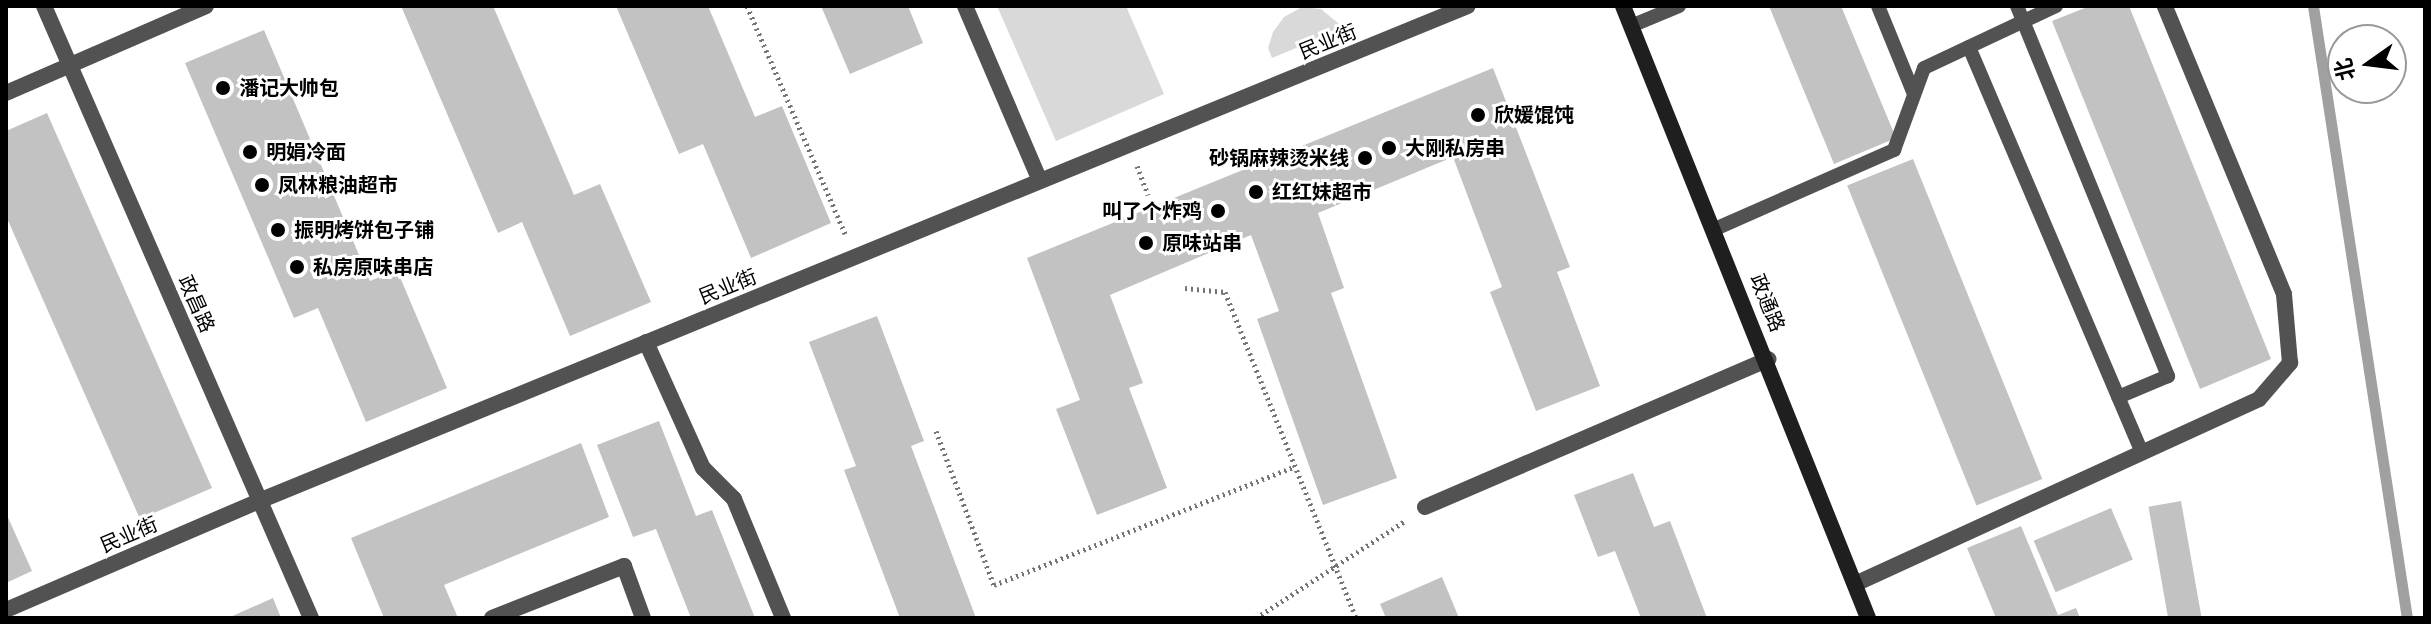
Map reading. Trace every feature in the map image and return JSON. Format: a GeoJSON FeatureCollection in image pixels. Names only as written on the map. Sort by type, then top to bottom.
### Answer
{"type":"FeatureCollection","features":[{"type":"Feature","properties":{"kind":"main road","name":"政通路"},"geometry":{"type":"LineString","coordinates":[[1623,6],[1768,359],[1868,618]]}},
{"type":"Feature","properties":{"kind":"street","name":"政昌路"},"geometry":{"type":"LineString","coordinates":[[44,6],[311,618]]}},
{"type":"Feature","properties":{"kind":"street"},"geometry":{"type":"LineString","coordinates":[[6,93],[206,6]]}},
{"type":"Feature","properties":{"kind":"street"},"geometry":{"type":"LineString","coordinates":[[965,6],[1040,181]]}},
{"type":"Feature","properties":{"kind":"street","name":"民业街"},"geometry":{"type":"LineString","coordinates":[[6,610],[259,501],[1468,6]]}},
{"type":"Feature","properties":{"kind":"street"},"geometry":{"type":"LineString","coordinates":[[1855,584],[2259,399],[2290,363],[2284,294],[2165,6]]}},
{"type":"Feature","properties":{"kind":"street"},"geometry":{"type":"LineString","coordinates":[[646,342],[703,468],[734,499],[783,618]]}},
{"type":"Feature","properties":{"kind":"street"},"geometry":{"type":"LineString","coordinates":[[1425,507],[1768,359]]}},
{"type":"Feature","properties":{"kind":"street"},"geometry":{"type":"LineString","coordinates":[[492,618],[624,566],[643,618]]}},
{"type":"Feature","properties":{"kind":"lane"},"geometry":{"type":"LineString","coordinates":[[1631,26],[1679,6]]}},
{"type":"Feature","properties":{"kind":"lane"},"geometry":{"type":"LineString","coordinates":[[1878,6],[1914,94]]}},
{"type":"Feature","properties":{"kind":"lane"},"geometry":{"type":"LineString","coordinates":[[2017,6],[2168,376],[2118,397]]}},
{"type":"Feature","properties":{"kind":"lane"},"geometry":{"type":"LineString","coordinates":[[1715,229],[1894,150],[1924,68],[2056,6]]}},
{"type":"Feature","properties":{"kind":"lane"},"geometry":{"type":"LineString","coordinates":[[1969,47],[2142,453]]}},
{"type":"Feature","properties":{"kind":"path"},"geometry":{"type":"LineString","coordinates":[[747,6],[855,257]]}},
{"type":"Feature","properties":{"kind":"path"},"geometry":{"type":"LineString","coordinates":[[1185,288],[1225,292],[1356,618]]}},
{"type":"Feature","properties":{"kind":"path"},"geometry":{"type":"LineString","coordinates":[[936,431],[994,585],[1294,467]]}},
{"type":"Feature","properties":{"kind":"path"},"geometry":{"type":"LineString","coordinates":[[1256,618],[1425,507]]}},
{"type":"Feature","properties":{"kind":"shaded area"},"geometry":{"type":"Polygon","coordinates":[[[997,6],[1126,6],[1164,94],[1056,141],[997,6]]]}},
{"type":"Feature","properties":{"kind":"shaded area"},"geometry":{"type":"Polygon","coordinates":[[[1302,7],[1321,9],[1344,28],[1272,58],[1268,48],[1273,32],[1284,17],[1302,7]]]}},
{"type":"Feature","properties":{"kind":"building"},"geometry":{"type":"Polygon","coordinates":[[[401,6],[493,6],[574,195],[600,184],[651,302],[570,336],[522,222],[498,233],[401,6]]]}},
{"type":"Feature","properties":{"kind":"building"},"geometry":{"type":"Polygon","coordinates":[[[616,6],[708,6],[755,117],[782,106],[831,223],[751,258],[703,144],[679,154],[616,6]]]}},
{"type":"Feature","properties":{"kind":"building"},"geometry":{"type":"Polygon","coordinates":[[[821,6],[908,6],[923,43],[850,74],[821,6]]]}},
{"type":"Feature","properties":{"kind":"building"},"geometry":{"type":"Polygon","coordinates":[[[1769,6],[1841,6],[1896,138],[1834,164],[1769,6]]]}},
{"type":"Feature","properties":{"kind":"building"},"geometry":{"type":"Polygon","coordinates":[[[2090,6],[2129,6],[2271,359],[2200,389],[2052,21],[2090,6]]]}},
{"type":"Feature","properties":{"kind":"building"},"geometry":{"type":"Polygon","coordinates":[[[264,30],[370,281],[397,270],[447,388],[366,422],[318,308],[294,318],[185,63],[264,30]]]}},
{"type":"Feature","properties":{"kind":"building"},"geometry":{"type":"Polygon","coordinates":[[[1493,68],[1570,267],[1557,272],[1600,386],[1536,411],[1490,292],[1502,287],[1453,157],[1318,213],[1344,288],[1331,293],[1397,478],[1323,505],[1257,319],[1279,311],[1251,235],[1110,295],[1143,383],[1129,388],[1167,488],[1097,515],[1056,409],[1080,400],[1027,258],[1493,68]]]}},
{"type":"Feature","properties":{"kind":"building"},"geometry":{"type":"Polygon","coordinates":[[[47,113],[212,488],[140,519],[6,216],[6,131],[47,113]]]}},
{"type":"Feature","properties":{"kind":"building"},"geometry":{"type":"Polygon","coordinates":[[[1913,159],[2042,479],[1976,505],[1847,186],[1913,159]]]}},
{"type":"Feature","properties":{"kind":"building"},"geometry":{"type":"Polygon","coordinates":[[[877,316],[924,441],[911,446],[976,618],[900,618],[844,470],[856,466],[809,342],[877,316]]]}},
{"type":"Feature","properties":{"kind":"building"},"geometry":{"type":"Polygon","coordinates":[[[659,421],[696,516],[712,510],[755,618],[691,618],[656,529],[633,537],[597,445],[659,421]]]}},
{"type":"Feature","properties":{"kind":"building"},"geometry":{"type":"Polygon","coordinates":[[[581,443],[609,517],[444,585],[458,618],[384,618],[351,538],[581,443]]]}},
{"type":"Feature","properties":{"kind":"building"},"geometry":{"type":"Polygon","coordinates":[[[1633,473],[1654,527],[1670,521],[1707,618],[1641,618],[1615,551],[1598,557],[1574,495],[1633,473]]]}},
{"type":"Feature","properties":{"kind":"building"},"geometry":{"type":"Polygon","coordinates":[[[2181,501],[2202,618],[2168,618],[2149,507],[2181,501]]]}},
{"type":"Feature","properties":{"kind":"building"},"geometry":{"type":"Polygon","coordinates":[[[2111,508],[2133,560],[2056,592],[2034,541],[2111,508]]]}},
{"type":"Feature","properties":{"kind":"building"},"geometry":{"type":"Polygon","coordinates":[[[6,513],[32,571],[6,583],[6,513]]]}},
{"type":"Feature","properties":{"kind":"building"},"geometry":{"type":"Polygon","coordinates":[[[2021,526],[2058,615],[2076,608],[2080,618],[1996,618],[1967,548],[2021,526]]]}},
{"type":"Feature","properties":{"kind":"building"},"geometry":{"type":"Polygon","coordinates":[[[1442,577],[1459,618],[1386,618],[1380,604],[1442,577]]]}},
{"type":"Feature","properties":{"kind":"building"},"geometry":{"type":"Polygon","coordinates":[[[273,598],[281,618],[228,618],[273,598]]]}},
{"type":"Feature","properties":{"kind":"waterway"},"geometry":{"type":"LineString","coordinates":[[2313,6],[2407,618]]}},
{"type":"Feature","properties":{"kind":"place","name":"潘记大帅包"},"geometry":{"type":"Point","coordinates":[223,88]}},
{"type":"Feature","properties":{"kind":"place","name":"欣媛馄饨"},"geometry":{"type":"Point","coordinates":[1478,115]}},
{"type":"Feature","properties":{"kind":"place","name":"大刚私房串"},"geometry":{"type":"Point","coordinates":[1389,148]}},
{"type":"Feature","properties":{"kind":"place","name":"明娟冷面"},"geometry":{"type":"Point","coordinates":[250,152]}},
{"type":"Feature","properties":{"kind":"place","name":"砂锅麻辣烫米线"},"geometry":{"type":"Point","coordinates":[1365,158]}},
{"type":"Feature","properties":{"kind":"place","name":"凤林粮油超市"},"geometry":{"type":"Point","coordinates":[262,185]}},
{"type":"Feature","properties":{"kind":"place","name":"红红妹超市"},"geometry":{"type":"Point","coordinates":[1256,192]}},
{"type":"Feature","properties":{"kind":"place","name":"叫了个炸鸡"},"geometry":{"type":"Point","coordinates":[1218,211]}},
{"type":"Feature","properties":{"kind":"place","name":"振明烤饼包子铺"},"geometry":{"type":"Point","coordinates":[278,230]}},
{"type":"Feature","properties":{"kind":"place","name":"原味站串"},"geometry":{"type":"Point","coordinates":[1146,243]}},
{"type":"Feature","properties":{"kind":"place","name":"私房原味串店"},"geometry":{"type":"Point","coordinates":[297,267]}}]}
